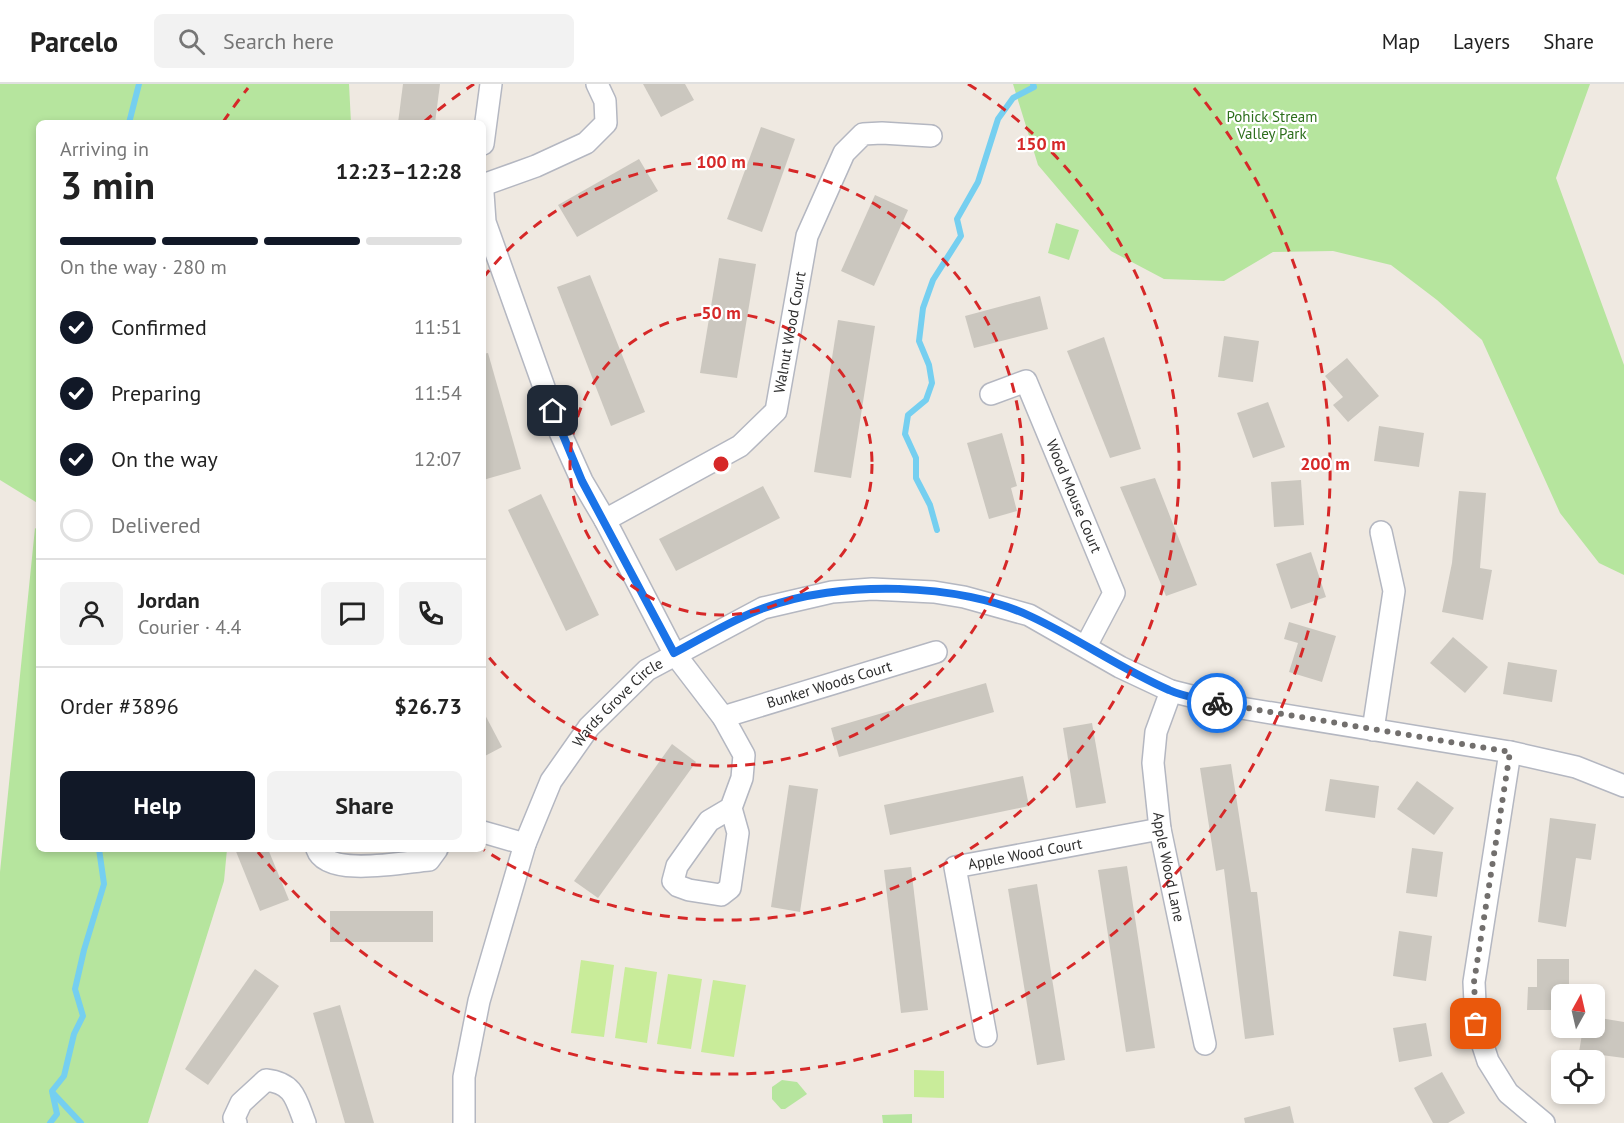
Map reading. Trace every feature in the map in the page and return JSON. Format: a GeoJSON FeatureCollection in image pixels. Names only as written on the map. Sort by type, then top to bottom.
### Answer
{"type":"FeatureCollection","features":[{"type":"Feature","properties":{"kind":"street"},"geometry":{"type":"LineString","coordinates":[[486,122],[491,84]]}},
{"type":"Feature","properties":{"kind":"street"},"geometry":{"type":"LineString","coordinates":[[486,184],[536,166],[586,143],[606,123],[605,101],[597,84]]}},
{"type":"Feature","properties":{"kind":"street","name":"Walnut Wood Court"},"geometry":{"type":"LineString","coordinates":[[605,520],[740,446],[776,411],[807,236],[844,153],[863,134],[882,132],[931,136]]}},
{"type":"Feature","properties":{"kind":"street"},"geometry":{"type":"LineString","coordinates":[[486,225],[560,432],[582,481],[605,520],[674,653],[723,717],[744,755],[742,778],[731,808]]}},
{"type":"Feature","properties":{"kind":"street","name":"Wood Mouse Court"},"geometry":{"type":"LineString","coordinates":[[991,394],[1026,381],[1114,593],[1086,646]]}},
{"type":"Feature","properties":{"kind":"street"},"geometry":{"type":"LineString","coordinates":[[1373,729],[1394,591],[1381,532]]}},
{"type":"Feature","properties":{"kind":"street","name":"Wards Grove Circle"},"geometry":{"type":"LineString","coordinates":[[464,1123],[464,1077],[471,1035],[525,844],[551,781],[589,727],[631,684],[674,653],[763,608],[832,592],[872,589],[934,592],[996,604],[1029,615],[1120,667],[1171,691],[1235,708],[1510,752],[1576,767],[1624,786]]}},
{"type":"Feature","properties":{"kind":"street","name":"Bunker Woods Court"},"geometry":{"type":"LineString","coordinates":[[723,717],[936,652]]}},
{"type":"Feature","properties":{"kind":"street","name":"Apple Wood Lane"},"geometry":{"type":"LineString","coordinates":[[1171,691],[1156,732],[1153,762],[1160,830],[1205,1044]]}},
{"type":"Feature","properties":{"kind":"street"},"geometry":{"type":"LineString","coordinates":[[1510,752],[1474,982],[1476,1024],[1488,1061],[1508,1093],[1544,1123]]}},
{"type":"Feature","properties":{"kind":"street","name":"Apple Wood Court"},"geometry":{"type":"LineString","coordinates":[[986,1036],[955,867],[1160,830]]}},
{"type":"Feature","properties":{"kind":"street"},"geometry":{"type":"LineString","coordinates":[[486,833],[525,844]]}},
{"type":"Feature","properties":{"kind":"street"},"geometry":{"type":"LineString","coordinates":[[320,852],[331,864],[347,866],[429,860],[435,852]]}},
{"type":"Feature","properties":{"kind":"street"},"geometry":{"type":"LineString","coordinates":[[236,1123],[234,1119],[241,1103],[266,1080],[278,1081],[289,1087],[305,1123]]}},
{"type":"Feature","properties":{"kind":"green space"},"geometry":{"type":"Polygon","coordinates":[[[0,84],[349,84],[351,120],[36,120],[36,502],[0,480],[0,84]]]}},
{"type":"Feature","properties":{"kind":"green space","name":"Pohick Stream Valley Park"},"geometry":{"type":"Polygon","coordinates":[[[1013,84],[1590,84],[1556,178],[1624,365],[1624,575],[1599,563],[1560,513],[1482,340],[1437,300],[1391,265],[1333,251],[1273,252],[1224,281],[1164,279],[1111,251],[1038,165],[1013,84]]]}},
{"type":"Feature","properties":{"kind":"green space"},"geometry":{"type":"Polygon","coordinates":[[[1056,223],[1079,230],[1069,260],[1048,253],[1056,223]]]}},
{"type":"Feature","properties":{"kind":"green space"},"geometry":{"type":"Polygon","coordinates":[[[35,528],[36,852],[227,852],[224,881],[148,1123],[0,1123],[0,872],[35,528]]]}},
{"type":"Feature","properties":{"kind":"green space"},"geometry":{"type":"Polygon","coordinates":[[[581,960],[614,965],[604,1037],[571,1033],[581,960]]]}},
{"type":"Feature","properties":{"kind":"green space"},"geometry":{"type":"Polygon","coordinates":[[[625,967],[657,972],[647,1043],[615,1038],[625,967]]]}},
{"type":"Feature","properties":{"kind":"green space"},"geometry":{"type":"Polygon","coordinates":[[[668,974],[702,979],[691,1049],[657,1044],[668,974]]]}},
{"type":"Feature","properties":{"kind":"green space"},"geometry":{"type":"Polygon","coordinates":[[[713,980],[746,985],[734,1057],[701,1052],[713,980]]]}},
{"type":"Feature","properties":{"kind":"green space"},"geometry":{"type":"Polygon","coordinates":[[[914,1070],[944,1071],[944,1098],[914,1097],[914,1070]]]}},
{"type":"Feature","properties":{"kind":"green space"},"geometry":{"type":"Polygon","coordinates":[[[782,1080],[797,1082],[807,1094],[785,1109],[781,1109],[772,1099],[772,1087],[782,1080]]]}},
{"type":"Feature","properties":{"kind":"green space"},"geometry":{"type":"Polygon","coordinates":[[[912,1114],[912,1123],[883,1123],[882,1115],[912,1114]]]}},
{"type":"Feature","properties":{"kind":"building"},"geometry":{"type":"Polygon","coordinates":[[[403,84],[440,84],[435,120],[398,120],[403,84]]]}},
{"type":"Feature","properties":{"kind":"building"},"geometry":{"type":"Polygon","coordinates":[[[643,84],[685,84],[694,100],[661,117],[643,84]]]}},
{"type":"Feature","properties":{"kind":"building"},"geometry":{"type":"Polygon","coordinates":[[[761,127],[795,139],[762,232],[727,219],[761,127]]]}},
{"type":"Feature","properties":{"kind":"building"},"geometry":{"type":"Polygon","coordinates":[[[639,159],[658,191],[577,237],[558,205],[639,159]]]}},
{"type":"Feature","properties":{"kind":"building"},"geometry":{"type":"Polygon","coordinates":[[[875,195],[908,210],[874,286],[841,271],[875,195]]]}},
{"type":"Feature","properties":{"kind":"building"},"geometry":{"type":"Polygon","coordinates":[[[719,258],[756,264],[737,378],[700,373],[719,258]]]}},
{"type":"Feature","properties":{"kind":"building"},"geometry":{"type":"Polygon","coordinates":[[[590,275],[645,412],[611,426],[557,287],[590,275]]]}},
{"type":"Feature","properties":{"kind":"building"},"geometry":{"type":"Polygon","coordinates":[[[1040,296],[1048,329],[974,348],[965,316],[1040,296]]]}},
{"type":"Feature","properties":{"kind":"building"},"geometry":{"type":"Polygon","coordinates":[[[838,320],[875,326],[851,478],[814,472],[838,320]]]}},
{"type":"Feature","properties":{"kind":"building"},"geometry":{"type":"Polygon","coordinates":[[[1224,336],[1259,341],[1253,382],[1218,377],[1224,336]]]}},
{"type":"Feature","properties":{"kind":"building"},"geometry":{"type":"Polygon","coordinates":[[[1104,337],[1141,449],[1110,458],[1067,351],[1104,337]]]}},
{"type":"Feature","properties":{"kind":"building"},"geometry":{"type":"Polygon","coordinates":[[[486,353],[488,353],[521,469],[486,479],[486,353]]]}},
{"type":"Feature","properties":{"kind":"building"},"geometry":{"type":"Polygon","coordinates":[[[1347,358],[1379,396],[1348,422],[1333,405],[1343,397],[1325,376],[1347,358]]]}},
{"type":"Feature","properties":{"kind":"building"},"geometry":{"type":"Polygon","coordinates":[[[1268,402],[1285,447],[1253,458],[1237,413],[1268,402]]]}},
{"type":"Feature","properties":{"kind":"building"},"geometry":{"type":"Polygon","coordinates":[[[1379,426],[1424,433],[1419,467],[1374,461],[1379,426]]]}},
{"type":"Feature","properties":{"kind":"building"},"geometry":{"type":"Polygon","coordinates":[[[1002,433],[1017,486],[1011,488],[1017,511],[989,519],[967,443],[1002,433]]]}},
{"type":"Feature","properties":{"kind":"building"},"geometry":{"type":"Polygon","coordinates":[[[1155,478],[1197,585],[1166,596],[1120,487],[1155,478]]]}},
{"type":"Feature","properties":{"kind":"building"},"geometry":{"type":"Polygon","coordinates":[[[1301,480],[1304,525],[1274,527],[1271,482],[1301,480]]]}},
{"type":"Feature","properties":{"kind":"building"},"geometry":{"type":"Polygon","coordinates":[[[763,486],[780,518],[676,571],[659,539],[763,486]]]}},
{"type":"Feature","properties":{"kind":"building"},"geometry":{"type":"Polygon","coordinates":[[[1459,491],[1486,493],[1480,568],[1492,570],[1483,620],[1442,612],[1452,563],[1459,491]]]}},
{"type":"Feature","properties":{"kind":"building"},"geometry":{"type":"Polygon","coordinates":[[[541,494],[599,615],[566,631],[508,510],[541,494]]]}},
{"type":"Feature","properties":{"kind":"building"},"geometry":{"type":"Polygon","coordinates":[[[1311,552],[1326,597],[1291,609],[1276,564],[1311,552]]]}},
{"type":"Feature","properties":{"kind":"building"},"geometry":{"type":"Polygon","coordinates":[[[1289,622],[1336,636],[1322,682],[1289,672],[1298,643],[1284,639],[1289,622]]]}},
{"type":"Feature","properties":{"kind":"building"},"geometry":{"type":"Polygon","coordinates":[[[1453,637],[1488,667],[1465,693],[1430,663],[1453,637]]]}},
{"type":"Feature","properties":{"kind":"building"},"geometry":{"type":"Polygon","coordinates":[[[1508,662],[1557,670],[1552,702],[1503,694],[1508,662]]]}},
{"type":"Feature","properties":{"kind":"building"},"geometry":{"type":"Polygon","coordinates":[[[986,683],[994,712],[839,757],[831,728],[986,683]]]}},
{"type":"Feature","properties":{"kind":"building"},"geometry":{"type":"Polygon","coordinates":[[[486,717],[502,747],[486,755],[486,717]]]}},
{"type":"Feature","properties":{"kind":"building"},"geometry":{"type":"Polygon","coordinates":[[[1092,723],[1106,803],[1076,808],[1063,728],[1092,723]]]}},
{"type":"Feature","properties":{"kind":"building"},"geometry":{"type":"Polygon","coordinates":[[[672,744],[696,762],[598,898],[574,881],[672,744]]]}},
{"type":"Feature","properties":{"kind":"building"},"geometry":{"type":"Polygon","coordinates":[[[1231,764],[1251,892],[1257,892],[1274,1035],[1245,1039],[1224,869],[1216,871],[1200,768],[1231,764]]]}},
{"type":"Feature","properties":{"kind":"building"},"geometry":{"type":"Polygon","coordinates":[[[1023,776],[1029,806],[890,835],[884,805],[1023,776]]]}},
{"type":"Feature","properties":{"kind":"building"},"geometry":{"type":"Polygon","coordinates":[[[1330,779],[1379,786],[1375,818],[1325,811],[1330,779]]]}},
{"type":"Feature","properties":{"kind":"building"},"geometry":{"type":"Polygon","coordinates":[[[1417,781],[1454,808],[1434,835],[1397,809],[1417,781]]]}},
{"type":"Feature","properties":{"kind":"building"},"geometry":{"type":"Polygon","coordinates":[[[789,785],[818,789],[800,912],[771,907],[789,785]]]}},
{"type":"Feature","properties":{"kind":"building"},"geometry":{"type":"Polygon","coordinates":[[[1550,818],[1596,824],[1591,860],[1576,858],[1566,927],[1538,922],[1550,818]]]}},
{"type":"Feature","properties":{"kind":"building"},"geometry":{"type":"Polygon","coordinates":[[[1412,848],[1443,852],[1437,897],[1406,893],[1412,848]]]}},
{"type":"Feature","properties":{"kind":"building"},"geometry":{"type":"Polygon","coordinates":[[[236,852],[269,852],[289,900],[260,911],[236,852]]]}},
{"type":"Feature","properties":{"kind":"building"},"geometry":{"type":"Polygon","coordinates":[[[1127,866],[1155,1048],[1126,1052],[1098,870],[1127,866]]]}},
{"type":"Feature","properties":{"kind":"building"},"geometry":{"type":"Polygon","coordinates":[[[911,867],[928,1010],[901,1013],[884,870],[911,867]]]}},
{"type":"Feature","properties":{"kind":"building"},"geometry":{"type":"Polygon","coordinates":[[[1037,884],[1065,1060],[1037,1065],[1008,889],[1037,884]]]}},
{"type":"Feature","properties":{"kind":"building"},"geometry":{"type":"Polygon","coordinates":[[[330,911],[433,911],[433,942],[330,942],[330,911]]]}},
{"type":"Feature","properties":{"kind":"building"},"geometry":{"type":"Polygon","coordinates":[[[1399,931],[1432,936],[1426,981],[1393,976],[1399,931]]]}},
{"type":"Feature","properties":{"kind":"building"},"geometry":{"type":"Polygon","coordinates":[[[1537,959],[1569,959],[1569,984],[1551,984],[1551,1010],[1527,1010],[1528,987],[1537,987],[1537,959]]]}},
{"type":"Feature","properties":{"kind":"building"},"geometry":{"type":"Polygon","coordinates":[[[255,969],[279,986],[208,1085],[185,1069],[255,969]]]}},
{"type":"Feature","properties":{"kind":"building"},"geometry":{"type":"Polygon","coordinates":[[[340,1005],[374,1123],[345,1123],[313,1013],[340,1005]]]}},
{"type":"Feature","properties":{"kind":"building"},"geometry":{"type":"Polygon","coordinates":[[[1605,1019],[1624,1022],[1624,1058],[1605,1055],[1605,1050],[1579,1050],[1581,1038],[1605,1038],[1605,1019]]]}},
{"type":"Feature","properties":{"kind":"building"},"geometry":{"type":"Polygon","coordinates":[[[1426,1023],[1432,1056],[1399,1062],[1393,1028],[1426,1023]]]}},
{"type":"Feature","properties":{"kind":"building"},"geometry":{"type":"Polygon","coordinates":[[[1442,1072],[1465,1113],[1448,1123],[1433,1123],[1414,1088],[1442,1072]]]}},
{"type":"Feature","properties":{"kind":"building"},"geometry":{"type":"Polygon","coordinates":[[[1290,1106],[1294,1123],[1245,1123],[1244,1118],[1290,1106]]]}},
{"type":"Feature","properties":{"kind":"waterway"},"geometry":{"type":"LineString","coordinates":[[130,120],[139,84]]}},
{"type":"Feature","properties":{"kind":"waterway"},"geometry":{"type":"LineString","coordinates":[[937,530],[930,505],[916,478],[916,458],[905,434],[908,415],[926,400],[932,383],[929,365],[919,341],[923,308],[933,280],[961,236],[957,219],[978,182],[998,119],[1013,98],[1034,87],[1033,84]]}},
{"type":"Feature","properties":{"kind":"waterway"},"geometry":{"type":"LineString","coordinates":[[50,1123],[57,1114],[52,1091],[64,1076],[74,1034],[83,1016],[75,989],[104,884],[99,852]]}},
{"type":"Feature","properties":{"kind":"waterway"},"geometry":{"type":"LineString","coordinates":[[53,1093],[81,1123]]}},
{"type":"Feature","properties":{"kind":"way so far"},"geometry":{"type":"LineString","coordinates":[[1217,703],[1235,708],[1510,752],[1474,982],[1476,1024]]}},
{"type":"Feature","properties":{"kind":"route"},"geometry":{"type":"LineString","coordinates":[[553,411],[582,481],[605,520],[674,653],[763,608],[797,598],[872,589],[934,592],[996,604],[1029,615],[1060,630],[1120,667],[1171,691],[1217,703]]}}]}
